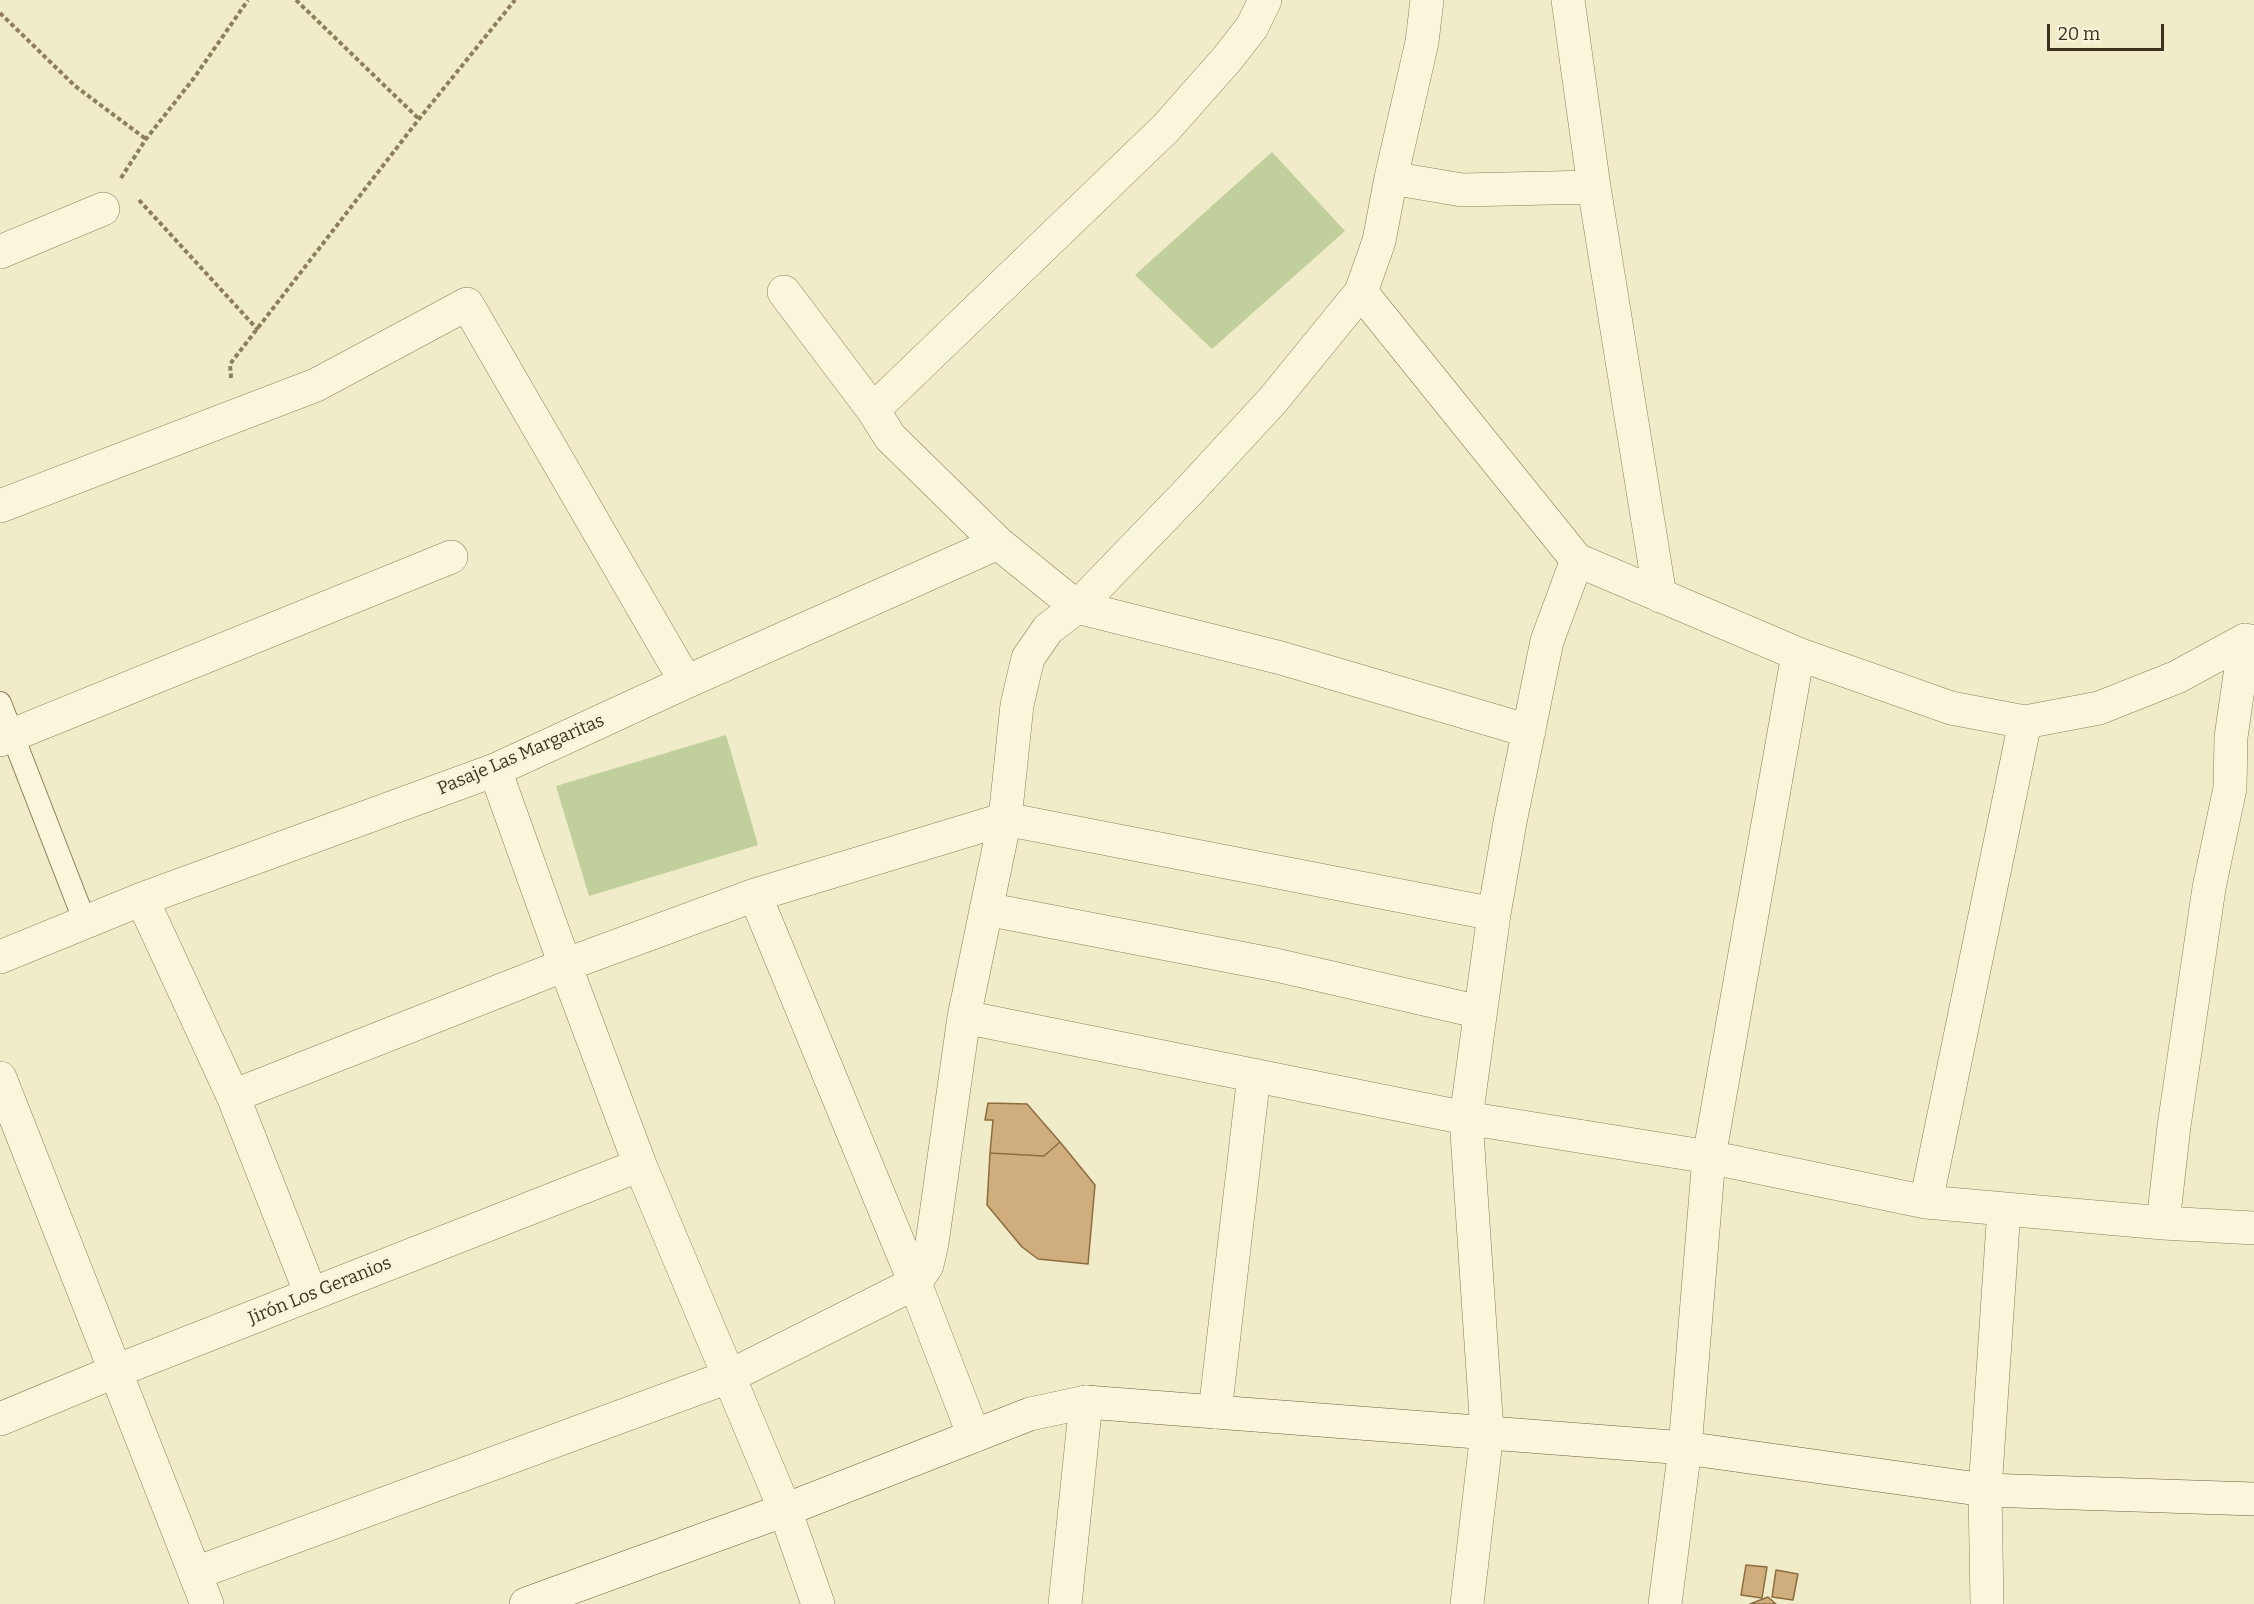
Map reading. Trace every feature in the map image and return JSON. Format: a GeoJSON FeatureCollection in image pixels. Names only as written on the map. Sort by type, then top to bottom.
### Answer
{"type":"FeatureCollection","features":[{"type":"Feature","properties":{"kind":"street"},"geometry":{"type":"LineString","coordinates":[[873,410],[1166,128],[1246,35],[1265,0]]}},
{"type":"Feature","properties":{"kind":"street"},"geometry":{"type":"LineString","coordinates":[[196,1574],[728,1377],[915,1283],[927,1265],[932,1243],[964,1017],[1005,819],[1017,705],[1028,658],[1048,629],[1077,607],[1273,400],[1361,292],[1379,241],[1422,42],[1427,0]]}},
{"type":"Feature","properties":{"kind":"street"},"geometry":{"type":"LineString","coordinates":[[1568,0],[1594,187],[1660,596]]}},
{"type":"Feature","properties":{"kind":"street"},"geometry":{"type":"LineString","coordinates":[[1391,178],[1462,190],[1594,187]]}},
{"type":"Feature","properties":{"kind":"street"},"geometry":{"type":"LineString","coordinates":[[0,252],[103,209]]}},
{"type":"Feature","properties":{"kind":"street"},"geometry":{"type":"LineString","coordinates":[[784,292],[873,410],[890,437],[998,543],[1077,607],[1281,658],[1529,731]]}},
{"type":"Feature","properties":{"kind":"street"},"geometry":{"type":"LineString","coordinates":[[1361,292],[1577,560],[1798,654],[1951,708],[2025,722],[2100,708],[2177,677],[2250,641]]}},
{"type":"Feature","properties":{"kind":"street"},"geometry":{"type":"LineString","coordinates":[[0,506],[316,385],[467,304],[686,682]]}},
{"type":"Feature","properties":{"kind":"street","name":"Pasaje Las Margaritas"},"geometry":{"type":"LineString","coordinates":[[0,957],[142,899],[495,770],[998,543]]}},
{"type":"Feature","properties":{"kind":"street"},"geometry":{"type":"LineString","coordinates":[[7,737],[451,557]]}},
{"type":"Feature","properties":{"kind":"street"},"geometry":{"type":"LineString","coordinates":[[1467,1604],[1487,1432],[1467,1118],[1494,914],[1529,731],[1547,641],[1577,560]]}},
{"type":"Feature","properties":{"kind":"street"},"geometry":{"type":"LineString","coordinates":[[2163,1223],[2174,1126],[2209,888],[2230,788],[2231,737],[2250,641]]}},
{"type":"Feature","properties":{"kind":"street"},"geometry":{"type":"LineString","coordinates":[[1665,1604],[1685,1448],[1708,1157],[1798,654]]}},
{"type":"Feature","properties":{"kind":"street"},"geometry":{"type":"LineString","coordinates":[[1926,1202],[2025,722]]}},
{"type":"Feature","properties":{"kind":"street"},"geometry":{"type":"LineString","coordinates":[[495,770],[640,1165],[785,1510],[818,1604]]}},
{"type":"Feature","properties":{"kind":"street"},"geometry":{"type":"LineString","coordinates":[[233,1096],[565,965],[755,895],[1005,819],[1494,914]]}},
{"type":"Feature","properties":{"kind":"street"},"geometry":{"type":"LineString","coordinates":[[755,895],[915,1283],[975,1436]]}},
{"type":"Feature","properties":{"kind":"street"},"geometry":{"type":"LineString","coordinates":[[142,899],[233,1096],[311,1294]]}},
{"type":"Feature","properties":{"kind":"street"},"geometry":{"type":"LineString","coordinates":[[986,909],[1276,965],[1480,1012]]}},
{"type":"Feature","properties":{"kind":"street"},"geometry":{"type":"LineString","coordinates":[[964,1017],[1467,1118],[1708,1157],[1926,1202],[2163,1223],[2254,1228]]}},
{"type":"Feature","properties":{"kind":"street"},"geometry":{"type":"LineString","coordinates":[[1215,1412],[1254,1075]]}},
{"type":"Feature","properties":{"kind":"street"},"geometry":{"type":"LineString","coordinates":[[0,1078],[207,1604]]}},
{"type":"Feature","properties":{"kind":"street","name":"Jirón Los Geranios"},"geometry":{"type":"LineString","coordinates":[[0,1419],[116,1371],[640,1165]]}},
{"type":"Feature","properties":{"kind":"street"},"geometry":{"type":"LineString","coordinates":[[1987,1604],[1985,1490],[2004,1209]]}},
{"type":"Feature","properties":{"kind":"street"},"geometry":{"type":"LineString","coordinates":[[1065,1604],[1086,1402]]}},
{"type":"Feature","properties":{"kind":"street"},"geometry":{"type":"LineString","coordinates":[[526,1604],[785,1510],[1030,1414],[1086,1402],[1685,1448],[1985,1490],[2254,1499]]}},
{"type":"Feature","properties":{"kind":"lane"},"geometry":{"type":"LineString","coordinates":[[0,703],[7,737],[85,922]]}},
{"type":"Feature","properties":{"kind":"path"},"geometry":{"type":"LineString","coordinates":[[103,209],[146,140],[195,78],[248,0]]}},
{"type":"Feature","properties":{"kind":"path"},"geometry":{"type":"LineString","coordinates":[[296,0],[419,120]]}},
{"type":"Feature","properties":{"kind":"path"},"geometry":{"type":"LineString","coordinates":[[235,416],[230,364],[515,0]]}},
{"type":"Feature","properties":{"kind":"path"},"geometry":{"type":"LineString","coordinates":[[0,13],[75,86],[146,140]]}},
{"type":"Feature","properties":{"kind":"path"},"geometry":{"type":"LineString","coordinates":[[136,196],[258,330]]}},
{"type":"Feature","properties":{"kind":"green space"},"geometry":{"type":"Polygon","coordinates":[[[1272,152],[1345,231],[1212,349],[1135,275],[1272,152]]]}},
{"type":"Feature","properties":{"kind":"green space"},"geometry":{"type":"Polygon","coordinates":[[[726,735],[758,845],[589,896],[556,786],[726,735]]]}},
{"type":"Feature","properties":{"kind":"building"},"geometry":{"type":"Polygon","coordinates":[[[988,1103],[1027,1104],[1060,1142],[1044,1156],[990,1153],[993,1120],[985,1120],[988,1103]]]}},
{"type":"Feature","properties":{"kind":"building"},"geometry":{"type":"Polygon","coordinates":[[[1060,1142],[1095,1185],[1088,1264],[1038,1259],[1022,1247],[987,1205],[990,1153],[1044,1156],[1060,1142]]]}},
{"type":"Feature","properties":{"kind":"building"},"geometry":{"type":"Polygon","coordinates":[[[1746,1565],[1767,1567],[1762,1598],[1741,1595],[1746,1565]]]}},
{"type":"Feature","properties":{"kind":"building"},"geometry":{"type":"Polygon","coordinates":[[[1776,1570],[1798,1574],[1793,1600],[1772,1597],[1776,1570]]]}},
{"type":"Feature","properties":{"kind":"building"},"geometry":{"type":"Polygon","coordinates":[[[1768,1597],[1776,1604],[1750,1604],[1768,1597]]]}}]}
